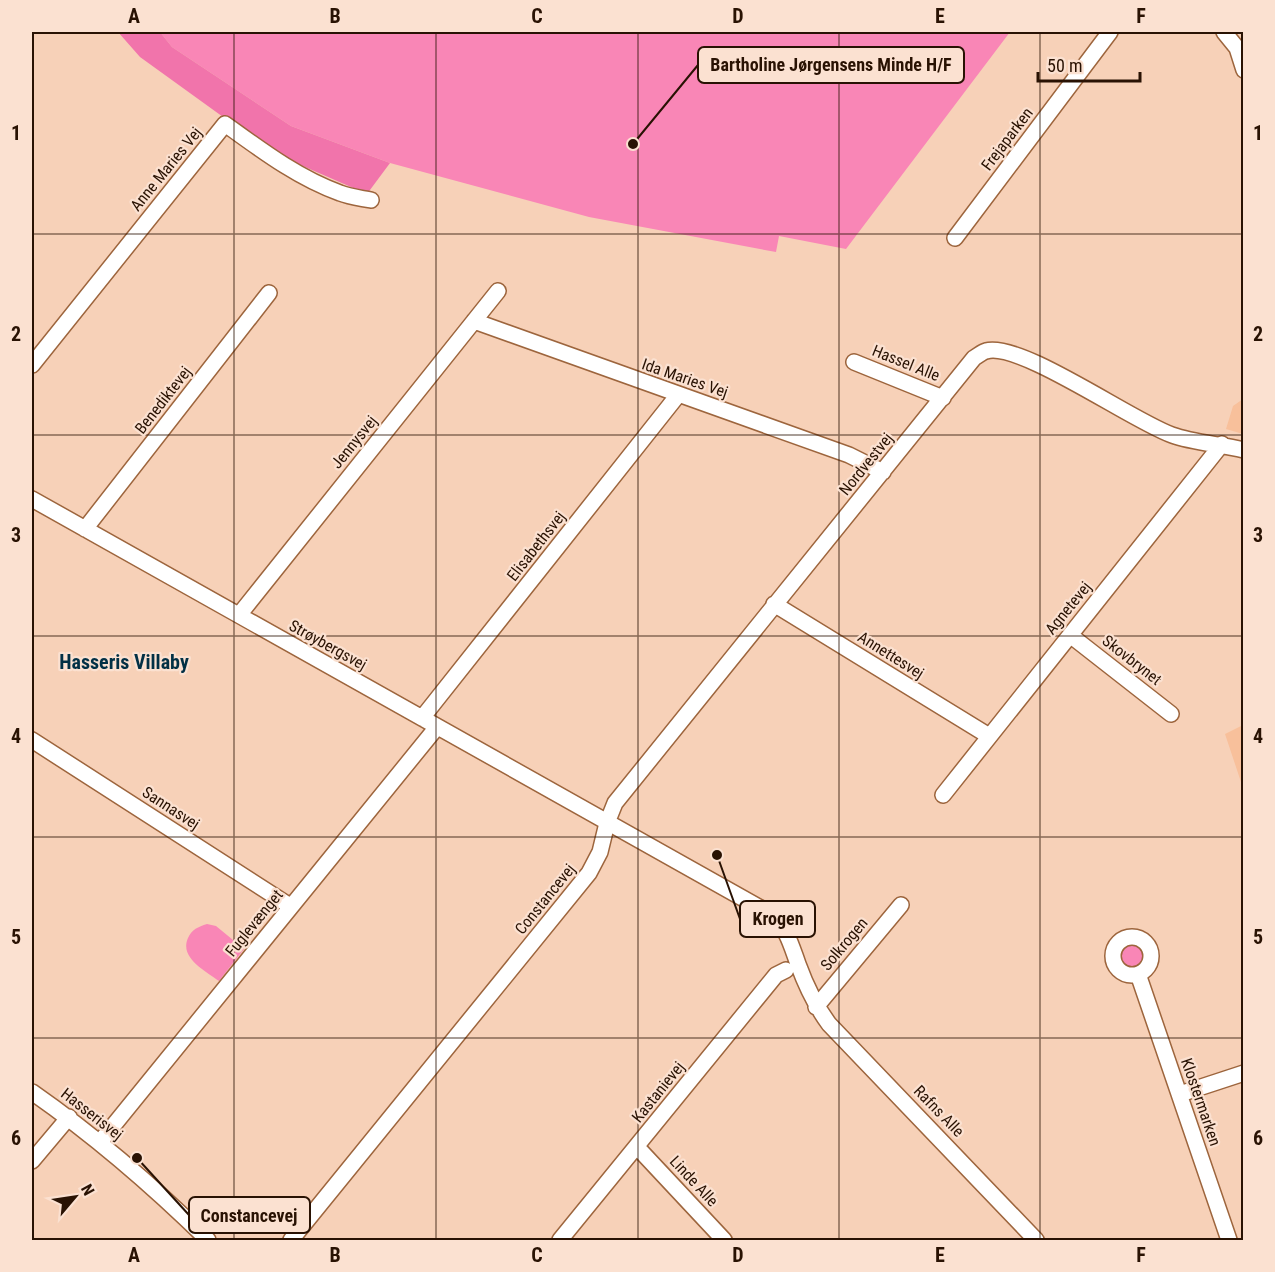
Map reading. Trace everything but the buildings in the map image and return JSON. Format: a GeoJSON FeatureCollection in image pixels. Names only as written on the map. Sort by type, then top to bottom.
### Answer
{"type":"FeatureCollection","features":[{"type":"Feature","properties":{"kind":"street","name":"Frejaparken"},"geometry":{"type":"LineString","coordinates":[[955,238],[1110,32]]}},
{"type":"Feature","properties":{"kind":"street"},"geometry":{"type":"LineString","coordinates":[[1224,32],[1237,48],[1244,70]]}},
{"type":"Feature","properties":{"kind":"street","name":"Anne Maries Vej"},"geometry":{"type":"LineString","coordinates":[[32,365],[225,124],[314,183],[342,194],[371,201]]}},
{"type":"Feature","properties":{"kind":"street","name":"Jennysvej"},"geometry":{"type":"LineString","coordinates":[[239,615],[498,291]]}},
{"type":"Feature","properties":{"kind":"street","name":"Benediktevej"},"geometry":{"type":"LineString","coordinates":[[85,529],[269,292]]}},
{"type":"Feature","properties":{"kind":"street","name":"Ida Maries Vej"},"geometry":{"type":"LineString","coordinates":[[474,321],[849,455],[883,472]]}},
{"type":"Feature","properties":{"kind":"street","name":"Nordvestvej"},"geometry":{"type":"LineString","coordinates":[[607,823],[615,803],[974,358],[986,351],[1002,351],[1037,362],[1150,426],[1174,435],[1244,450]]}},
{"type":"Feature","properties":{"kind":"street","name":"Hassel Alle"},"geometry":{"type":"LineString","coordinates":[[855,362],[943,398]]}},
{"type":"Feature","properties":{"kind":"street","name":"Elisabethsvej"},"geometry":{"type":"LineString","coordinates":[[422,718],[678,395]]}},
{"type":"Feature","properties":{"kind":"street","name":"Agnetevej"},"geometry":{"type":"LineString","coordinates":[[943,795],[1222,444]]}},
{"type":"Feature","properties":{"kind":"street","name":"Strøybergsvej"},"geometry":{"type":"LineString","coordinates":[[32,499],[607,823]]}},
{"type":"Feature","properties":{"kind":"street","name":"Annettesvej"},"geometry":{"type":"LineString","coordinates":[[774,604],[989,736]]}},
{"type":"Feature","properties":{"kind":"street","name":"Skovbrynet"},"geometry":{"type":"LineString","coordinates":[[1070,635],[1170,714]]}},
{"type":"Feature","properties":{"kind":"street","name":"Fuglevænget"},"geometry":{"type":"LineString","coordinates":[[100,1143],[437,727]]}},
{"type":"Feature","properties":{"kind":"street","name":"Sannasvej"},"geometry":{"type":"LineString","coordinates":[[32,740],[290,906]]}},
{"type":"Feature","properties":{"kind":"street","name":"Rafns Alle"},"geometry":{"type":"LineString","coordinates":[[607,823],[771,914],[781,923],[816,1006],[829,1024],[1036,1240]]}},
{"type":"Feature","properties":{"kind":"street","name":"Constancevej"},"geometry":{"type":"LineString","coordinates":[[291,1240],[589,873],[600,852],[607,823]]}},
{"type":"Feature","properties":{"kind":"street","name":"Solkrogen"},"geometry":{"type":"LineString","coordinates":[[816,1006],[901,905]]}},
{"type":"Feature","properties":{"kind":"street","name":"Kastanievej"},"geometry":{"type":"LineString","coordinates":[[560,1240],[776,975],[786,970]]}},
{"type":"Feature","properties":{"kind":"street","name":"Klostermarken"},"geometry":{"type":"LineString","coordinates":[[1138,974],[1229,1240]]}},
{"type":"Feature","properties":{"kind":"street"},"geometry":{"type":"LineString","coordinates":[[1180,1094],[1244,1072]]}},
{"type":"Feature","properties":{"kind":"street","name":"Hasserisvej"},"geometry":{"type":"LineString","coordinates":[[32,1092],[69,1117],[100,1143],[208,1240]]}},
{"type":"Feature","properties":{"kind":"street"},"geometry":{"type":"LineString","coordinates":[[32,1161],[69,1117]]}},
{"type":"Feature","properties":{"kind":"street","name":"Linde Alle"},"geometry":{"type":"LineString","coordinates":[[637,1147],[724,1240]]}},
{"type":"Feature","properties":{"kind":"shaded area"},"geometry":{"type":"Polygon","coordinates":[[[118,32],[160,32],[172,47],[291,126],[390,163],[367,194],[273,153],[140,57],[118,32]]]}},
{"type":"Feature","properties":{"kind":"shaded area"},"geometry":{"type":"Polygon","coordinates":[[[160,32],[1010,32],[846,249],[779,236],[776,252],[589,217],[390,163],[291,126],[172,47],[160,32]]]}},
{"type":"Feature","properties":{"kind":"shaded area"},"geometry":{"type":"Polygon","coordinates":[[[1243,399],[1243,434],[1226,429],[1233,406],[1243,399]]]}},
{"type":"Feature","properties":{"kind":"shaded area"},"geometry":{"type":"Polygon","coordinates":[[[1243,725],[1243,788],[1225,734],[1243,725]]]}},
{"type":"Feature","properties":{"kind":"shaded area"},"geometry":{"type":"Polygon","coordinates":[[[207,924],[216,926],[244,949],[219,981],[195,963],[187,952],[186,945],[191,932],[207,924]]]}},
{"type":"Feature","properties":{"kind":"shaded area"},"geometry":{"type":"Polygon","coordinates":[[[1132,944],[1137,945],[1143,951],[1143,961],[1137,967],[1132,968],[1127,967],[1121,961],[1120,956],[1121,951],[1127,945],[1132,944]]]}},
{"type":"Feature","properties":{"kind":"place","name":"Bartholine Jørgensens Minde H/F"},"geometry":{"type":"Point","coordinates":[633,144]}},
{"type":"Feature","properties":{"kind":"place","name":"Krogen"},"geometry":{"type":"Point","coordinates":[717,855]}},
{"type":"Feature","properties":{"kind":"place","name":"Constancevej"},"geometry":{"type":"Point","coordinates":[137,1158]}},
{"type":"Feature","properties":{"kind":"district","name":"Hasseris Villaby"},"geometry":{"type":"Point","coordinates":[124,662]}}]}
